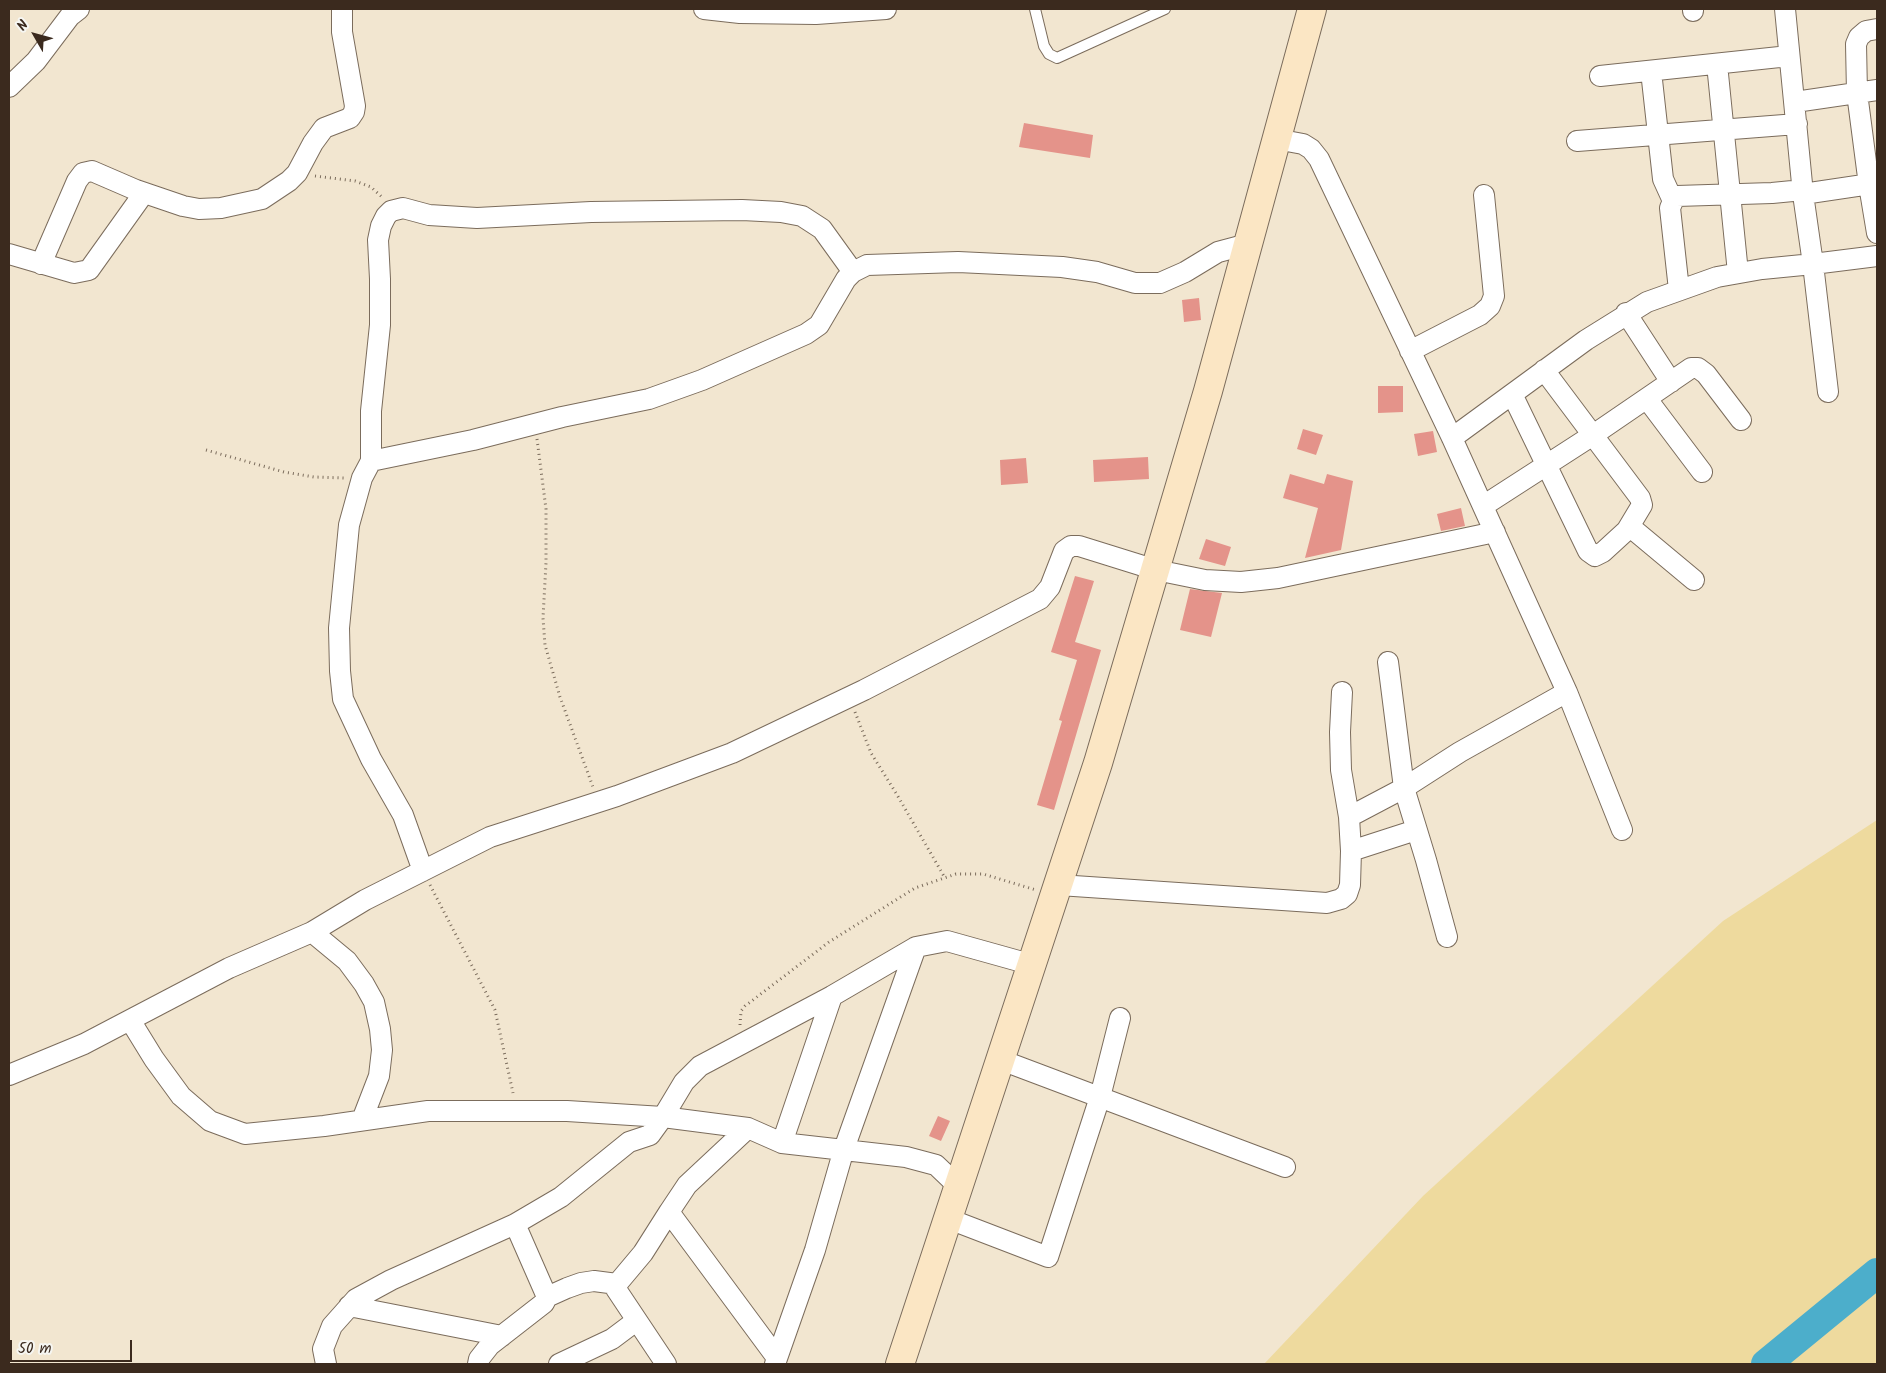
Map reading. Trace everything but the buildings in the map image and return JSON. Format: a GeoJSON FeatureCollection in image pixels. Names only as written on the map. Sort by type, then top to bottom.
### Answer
{"type":"FeatureCollection","features":[{"type":"Feature","properties":{"kind":"street"},"geometry":{"type":"LineString","coordinates":[[9,87],[36,61],[70,16],[79,9]]}},
{"type":"Feature","properties":{"kind":"street"},"geometry":{"type":"LineString","coordinates":[[41,264],[77,181],[83,173],[92,171],[144,193],[183,206],[200,209],[221,208],[262,199],[277,190],[297,173],[313,143],[324,128],[350,118],[354,112],[355,106],[342,32],[342,9]]}},
{"type":"Feature","properties":{"kind":"street"},"geometry":{"type":"LineString","coordinates":[[704,9],[740,13],[816,14],[886,9]]}},
{"type":"Feature","properties":{"kind":"street"},"geometry":{"type":"LineString","coordinates":[[900,1364],[1098,763],[1208,391],[1312,9]]}},
{"type":"Feature","properties":{"kind":"street"},"geometry":{"type":"LineString","coordinates":[[1785,9],[1803,192],[1828,392]]}},
{"type":"Feature","properties":{"kind":"street"},"geometry":{"type":"LineString","coordinates":[[1877,29],[1866,31],[1859,37],[1856,44],[1857,93],[1873,184],[1877,233]]}},
{"type":"Feature","properties":{"kind":"street"},"geometry":{"type":"LineString","coordinates":[[1600,76],[1789,56]]}},
{"type":"Feature","properties":{"kind":"street"},"geometry":{"type":"LineString","coordinates":[[1717,64],[1738,273]]}},
{"type":"Feature","properties":{"kind":"street"},"geometry":{"type":"LineString","coordinates":[[1651,71],[1663,179],[1672,201]]}},
{"type":"Feature","properties":{"kind":"street"},"geometry":{"type":"LineString","coordinates":[[1795,102],[1877,90]]}},
{"type":"Feature","properties":{"kind":"street"},"geometry":{"type":"LineString","coordinates":[[1577,141],[1797,124]]}},
{"type":"Feature","properties":{"kind":"street"},"geometry":{"type":"LineString","coordinates":[[1276,139],[1303,144],[1311,149],[1318,159],[1495,532],[1567,692],[1622,830]]}},
{"type":"Feature","properties":{"kind":"street"},"geometry":{"type":"LineString","coordinates":[[1679,290],[1670,208],[1672,201],[1677,196],[1803,192],[1873,184]]}},
{"type":"Feature","properties":{"kind":"street"},"geometry":{"type":"LineString","coordinates":[[9,254],[74,273],[89,270],[144,193]]}},
{"type":"Feature","properties":{"kind":"street"},"geometry":{"type":"LineString","coordinates":[[1410,351],[1480,315],[1490,306],[1494,296],[1484,195]]}},
{"type":"Feature","properties":{"kind":"street"},"geometry":{"type":"LineString","coordinates":[[423,871],[404,815],[370,759],[343,699],[340,671],[339,628],[350,525],[367,469],[380,325],[378,240],[381,226],[386,216],[391,211],[403,208],[429,214],[477,218],[591,212],[742,210],[781,212],[802,216],[822,229],[853,272]]}},
{"type":"Feature","properties":{"kind":"street"},"geometry":{"type":"LineString","coordinates":[[367,469],[562,417],[649,400],[702,380],[806,334],[819,326],[838,291],[853,272],[867,266],[958,262],[1062,267],[1096,272],[1135,283],[1160,283],[1185,272],[1218,252],[1248,244]]}},
{"type":"Feature","properties":{"kind":"street"},"geometry":{"type":"LineString","coordinates":[[1452,438],[1586,340],[1626,313],[1647,302],[1717,277],[1762,269],[1877,256]]}},
{"type":"Feature","properties":{"kind":"street"},"geometry":{"type":"LineString","coordinates":[[1626,313],[1671,382]]}},
{"type":"Feature","properties":{"kind":"street"},"geometry":{"type":"LineString","coordinates":[[1482,506],[1593,436],[1692,368],[1698,368],[1706,374],[1741,420]]}},
{"type":"Feature","properties":{"kind":"street"},"geometry":{"type":"LineString","coordinates":[[1512,394],[1588,551],[1595,556],[1603,552],[1627,530],[1642,505],[1640,498],[1544,370]]}},
{"type":"Feature","properties":{"kind":"street"},"geometry":{"type":"LineString","coordinates":[[1647,399],[1702,472]]}},
{"type":"Feature","properties":{"kind":"street"},"geometry":{"type":"LineString","coordinates":[[1627,530],[1634,530],[1694,580]]}},
{"type":"Feature","properties":{"kind":"street"},"geometry":{"type":"LineString","coordinates":[[9,1075],[84,1044],[228,968],[312,932],[365,900],[490,837],[598,802],[732,753],[849,697],[1040,599],[1050,588],[1064,551],[1071,546],[1079,546],[1156,570],[1205,580],[1242,582],[1278,578],[1495,532]]}},
{"type":"Feature","properties":{"kind":"street"},"geometry":{"type":"LineString","coordinates":[[1388,662],[1404,788],[1447,937]]}},
{"type":"Feature","properties":{"kind":"street"},"geometry":{"type":"LineString","coordinates":[[1057,890],[1327,902],[1342,899],[1347,894],[1350,885],[1352,851],[1342,770],[1340,732],[1342,692]]}},
{"type":"Feature","properties":{"kind":"street"},"geometry":{"type":"LineString","coordinates":[[1349,817],[1404,788],[1460,752],[1567,692]]}},
{"type":"Feature","properties":{"kind":"street"},"geometry":{"type":"LineString","coordinates":[[1352,851],[1416,830]]}},
{"type":"Feature","properties":{"kind":"street"},"geometry":{"type":"LineString","coordinates":[[312,932],[347,961],[364,984],[374,1002],[380,1029],[381,1058],[379,1076],[362,1120]]}},
{"type":"Feature","properties":{"kind":"street"},"geometry":{"type":"LineString","coordinates":[[328,1364],[323,1349],[332,1326],[356,1299],[392,1280],[515,1224],[561,1197],[629,1142],[650,1135],[684,1082],[700,1066],[832,996],[916,947],[947,941],[1033,965]]}},
{"type":"Feature","properties":{"kind":"street"},"geometry":{"type":"LineString","coordinates":[[776,1361],[815,1250],[844,1149],[916,947]]}},
{"type":"Feature","properties":{"kind":"street"},"geometry":{"type":"LineString","coordinates":[[782,1143],[832,996]]}},
{"type":"Feature","properties":{"kind":"street"},"geometry":{"type":"LineString","coordinates":[[949,1219],[1048,1257],[1100,1097],[1120,1018]]}},
{"type":"Feature","properties":{"kind":"street"},"geometry":{"type":"LineString","coordinates":[[130,1020],[154,1060],[181,1096],[210,1121],[245,1134],[428,1111],[567,1111],[663,1117],[748,1128],[782,1143],[906,1157],[936,1165],[959,1187]]}},
{"type":"Feature","properties":{"kind":"street"},"geometry":{"type":"LineString","coordinates":[[1001,1060],[1286,1167]]}},
{"type":"Feature","properties":{"kind":"street"},"geometry":{"type":"LineString","coordinates":[[666,1364],[616,1289],[617,1284],[643,1253],[686,1184],[748,1128]]}},
{"type":"Feature","properties":{"kind":"street"},"geometry":{"type":"LineString","coordinates":[[669,1212],[776,1361]]}},
{"type":"Feature","properties":{"kind":"street"},"geometry":{"type":"LineString","coordinates":[[515,1224],[547,1297]]}},
{"type":"Feature","properties":{"kind":"street"},"geometry":{"type":"LineString","coordinates":[[478,1364],[490,1345],[544,1303],[547,1297],[581,1283],[594,1281],[617,1284]]}},
{"type":"Feature","properties":{"kind":"street"},"geometry":{"type":"LineString","coordinates":[[349,1306],[502,1336]]}},
{"type":"Feature","properties":{"kind":"street"},"geometry":{"type":"LineString","coordinates":[[559,1364],[612,1339],[636,1321]]}},
{"type":"Feature","properties":{"kind":"lane"},"geometry":{"type":"LineString","coordinates":[[1035,9],[1044,46],[1049,54],[1057,58],[1166,9]]}},
{"type":"Feature","properties":{"kind":"path"},"geometry":{"type":"LineString","coordinates":[[297,173],[355,181],[371,187],[396,210]]}},
{"type":"Feature","properties":{"kind":"path"},"geometry":{"type":"LineString","coordinates":[[535,424],[546,509],[544,645],[598,802]]}},
{"type":"Feature","properties":{"kind":"path"},"geometry":{"type":"LineString","coordinates":[[206,450],[284,472],[314,477],[367,469]]}},
{"type":"Feature","properties":{"kind":"path"},"geometry":{"type":"LineString","coordinates":[[849,697],[871,753],[945,878]]}},
{"type":"Feature","properties":{"kind":"path"},"geometry":{"type":"LineString","coordinates":[[423,871],[495,1010],[517,1111]]}},
{"type":"Feature","properties":{"kind":"path"},"geometry":{"type":"LineString","coordinates":[[745,1043],[739,1021],[744,1006],[830,942],[915,888],[956,874],[983,874],[1057,890]]}},
{"type":"Feature","properties":{"kind":"sand"},"geometry":{"type":"Polygon","coordinates":[[[1877,820],[1877,1364],[1264,1364],[1423,1196],[1723,921],[1877,820]]]}},
{"type":"Feature","properties":{"kind":"waterway"},"geometry":{"type":"LineString","coordinates":[[1766,1364],[1877,1273]]}}]}
